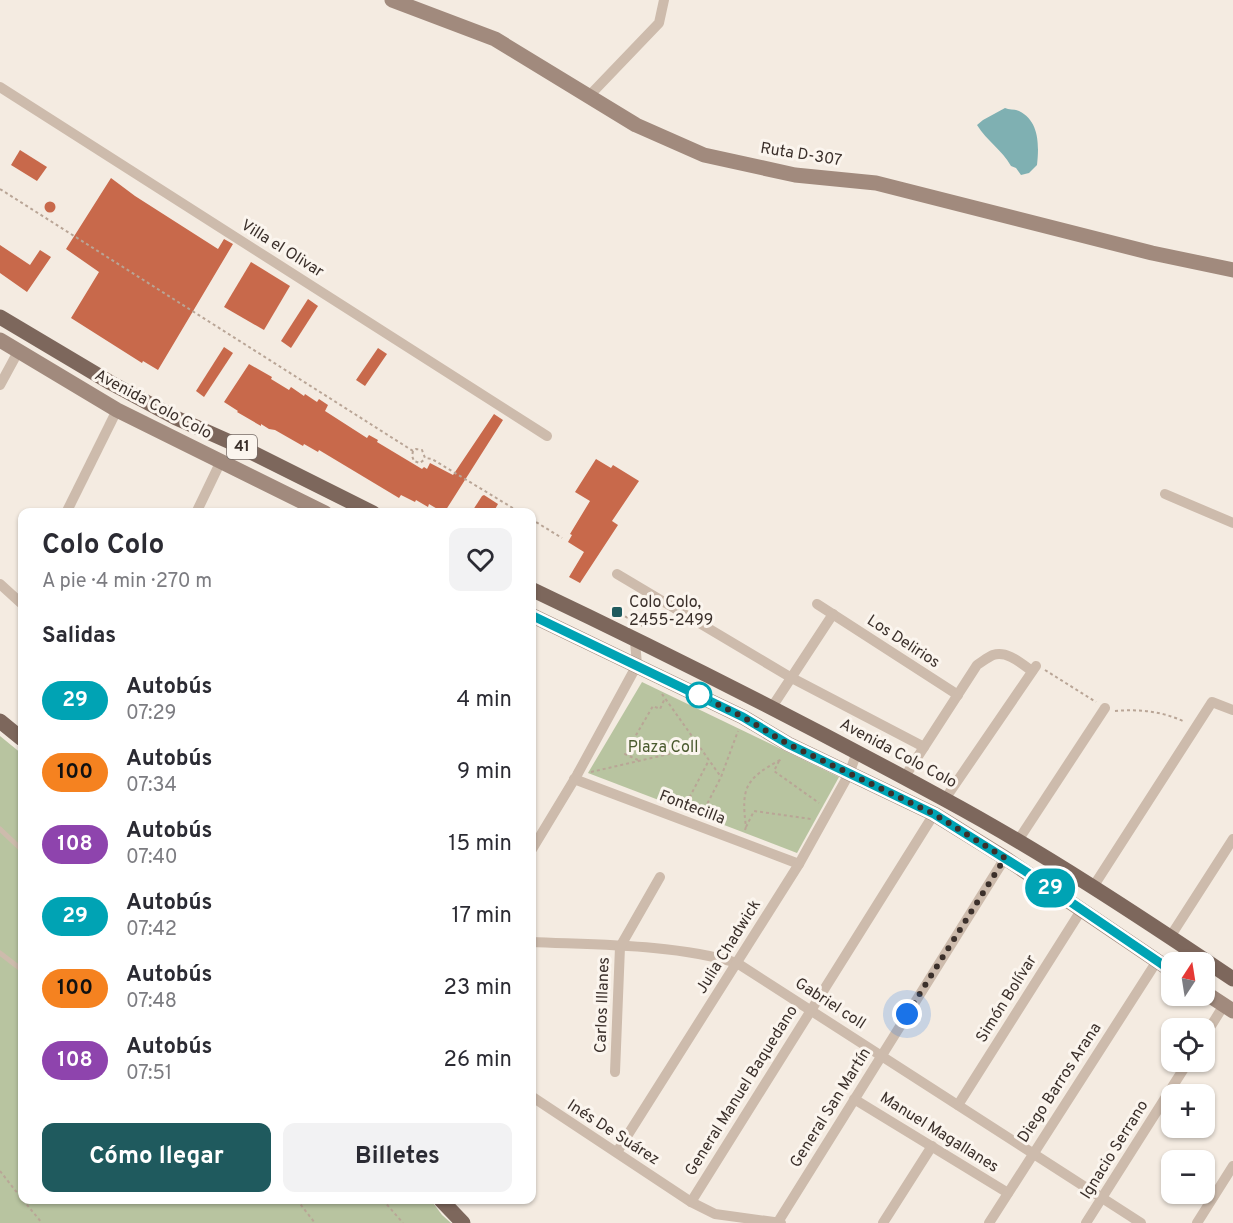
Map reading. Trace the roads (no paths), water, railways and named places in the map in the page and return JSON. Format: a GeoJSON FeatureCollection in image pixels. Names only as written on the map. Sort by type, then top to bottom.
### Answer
{"type":"FeatureCollection","features":[{"type":"Feature","properties":{"kind":"main road"},"geometry":{"type":"LineString","coordinates":[[0,311],[111,382]]}},
{"type":"Feature","properties":{"kind":"main road","name":"41"},"geometry":{"type":"LineString","coordinates":[[0,317],[111,382]]}},
{"type":"Feature","properties":{"kind":"main road","name":"Avenida Colo Colo"},"geometry":{"type":"LineString","coordinates":[[111,382],[176,417],[363,508]]}},
{"type":"Feature","properties":{"kind":"main road","name":"Avenida Colo Colo"},"geometry":{"type":"LineString","coordinates":[[536,591],[772,707],[945,799],[1093,887],[1233,979]]}},
{"type":"Feature","properties":{"kind":"main road"},"geometry":{"type":"LineString","coordinates":[[0,721],[18,736]]}},
{"type":"Feature","properties":{"kind":"main road"},"geometry":{"type":"LineString","coordinates":[[445,1204],[463,1223]]}},
{"type":"Feature","properties":{"kind":"street","name":"Ruta D-307"},"geometry":{"type":"LineString","coordinates":[[392,0],[495,39],[636,125],[704,155],[795,175],[876,183],[1152,253],[1233,270]]}},
{"type":"Feature","properties":{"kind":"street"},"geometry":{"type":"LineString","coordinates":[[589,96],[659,24],[664,0]]}},
{"type":"Feature","properties":{"kind":"street","name":"Villa el Olivar"},"geometry":{"type":"LineString","coordinates":[[0,87],[548,436]]}},
{"type":"Feature","properties":{"kind":"street","name":"Avenida Colo Colo"},"geometry":{"type":"LineString","coordinates":[[0,340],[117,410],[315,508]]}},
{"type":"Feature","properties":{"kind":"street"},"geometry":{"type":"LineString","coordinates":[[0,385],[20,350]]}},
{"type":"Feature","properties":{"kind":"street"},"geometry":{"type":"LineString","coordinates":[[68,508],[117,410]]}},
{"type":"Feature","properties":{"kind":"street"},"geometry":{"type":"LineString","coordinates":[[198,508],[221,461]]}},
{"type":"Feature","properties":{"kind":"street"},"geometry":{"type":"LineString","coordinates":[[1165,494],[1233,523]]}},
{"type":"Feature","properties":{"kind":"street","name":"Avenida Colo Colo"},"geometry":{"type":"LineString","coordinates":[[617,574],[790,677],[924,747]]}},
{"type":"Feature","properties":{"kind":"street"},"geometry":{"type":"LineString","coordinates":[[0,584],[18,600]]}},
{"type":"Feature","properties":{"kind":"street","name":"Los Delirios"},"geometry":{"type":"LineString","coordinates":[[817,604],[958,695]]}},
{"type":"Feature","properties":{"kind":"street"},"geometry":{"type":"LineString","coordinates":[[772,707],[832,614]]}},
{"type":"Feature","properties":{"kind":"street"},"geometry":{"type":"LineString","coordinates":[[536,620],[643,668],[743,717],[788,744],[934,814],[1005,858],[1161,964]]}},
{"type":"Feature","properties":{"kind":"street"},"geometry":{"type":"LineString","coordinates":[[536,843],[643,668],[635,640]]}},
{"type":"Feature","properties":{"kind":"street"},"geometry":{"type":"LineString","coordinates":[[904,778],[977,665],[994,654],[1010,656],[1035,668],[945,799]]}},
{"type":"Feature","properties":{"kind":"street"},"geometry":{"type":"LineString","coordinates":[[1093,887],[1212,702],[1233,710]]}},
{"type":"Feature","properties":{"kind":"street"},"geometry":{"type":"LineString","coordinates":[[1017,842],[1105,708]]}},
{"type":"Feature","properties":{"kind":"street","name":"Julia Chadwick"},"geometry":{"type":"LineString","coordinates":[[616,1152],[799,864],[849,774],[857,752]]}},
{"type":"Feature","properties":{"kind":"street","name":"Fontecilla"},"geometry":{"type":"LineString","coordinates":[[575,777],[799,864]]}},
{"type":"Feature","properties":{"kind":"street","name":"General Manuel Baquedano"},"geometry":{"type":"LineString","coordinates":[[691,1202],[934,814]]}},
{"type":"Feature","properties":{"kind":"street"},"geometry":{"type":"LineString","coordinates":[[1170,938],[1233,839]]}},
{"type":"Feature","properties":{"kind":"street","name":"General San Martín"},"geometry":{"type":"LineString","coordinates":[[779,1222],[1005,858]]}},
{"type":"Feature","properties":{"kind":"street","name":"Carlos Illanes"},"geometry":{"type":"LineString","coordinates":[[615,1072],[620,946],[660,877]]}},
{"type":"Feature","properties":{"kind":"street","name":"Simón Bolívar"},"geometry":{"type":"LineString","coordinates":[[958,1105],[1082,909]]}},
{"type":"Feature","properties":{"kind":"street","name":"Gabriel coll"},"geometry":{"type":"LineString","coordinates":[[536,942],[620,946],[710,954],[737,963],[1141,1223]]}},
{"type":"Feature","properties":{"kind":"street","name":"Diego Barros Arana"},"geometry":{"type":"LineString","coordinates":[[989,1223],[1157,961]]}},
{"type":"Feature","properties":{"kind":"street"},"geometry":{"type":"LineString","coordinates":[[1215,999],[1229,1008],[1215,1024]]}},
{"type":"Feature","properties":{"kind":"street","name":"Ignacio Serrano"},"geometry":{"type":"LineString","coordinates":[[1086,1223],[1182,1072]]}},
{"type":"Feature","properties":{"kind":"street","name":"Inés De Suárez"},"geometry":{"type":"LineString","coordinates":[[536,1099],[691,1202],[715,1214],[779,1222]]}},
{"type":"Feature","properties":{"kind":"street","name":"Manuel Magallanes"},"geometry":{"type":"LineString","coordinates":[[854,1099],[1008,1193]]}},
{"type":"Feature","properties":{"kind":"street"},"geometry":{"type":"LineString","coordinates":[[883,1223],[932,1146]]}},
{"type":"Feature","properties":{"kind":"street"},"geometry":{"type":"LineString","coordinates":[[1197,1223],[1233,1166]]}},
{"type":"Feature","properties":{"kind":"lane"},"geometry":{"type":"LineString","coordinates":[[0,829],[18,846]]}},
{"type":"Feature","properties":{"kind":"lane"},"geometry":{"type":"LineString","coordinates":[[0,953],[18,967]]}},
{"type":"Feature","properties":{"kind":"water"},"geometry":{"type":"Polygon","coordinates":[[[1005,108],[1017,110],[1026,115],[1037,135],[1037,165],[1029,173],[1021,175],[1016,168],[1011,166],[977,125],[1005,108]]]}},
{"type":"Feature","properties":{"kind":"place","name":"Colo Colo, 2455-2499"},"geometry":{"type":"Point","coordinates":[617,612]}},
{"type":"Feature","properties":{"kind":"park label","name":"Plaza Coll"},"geometry":{"type":"Point","coordinates":[663,748]}}]}
